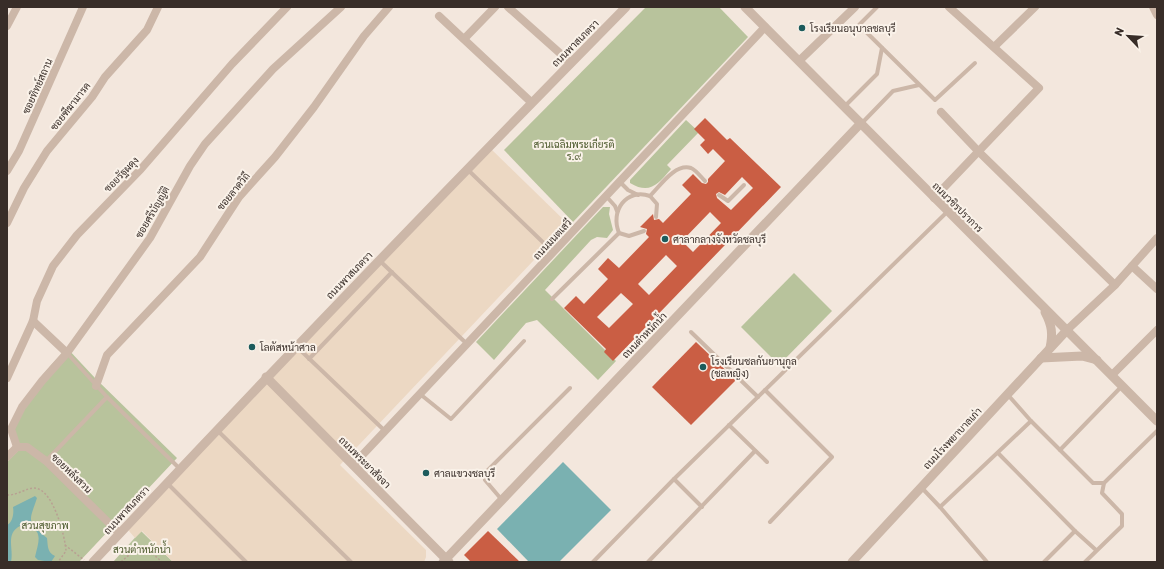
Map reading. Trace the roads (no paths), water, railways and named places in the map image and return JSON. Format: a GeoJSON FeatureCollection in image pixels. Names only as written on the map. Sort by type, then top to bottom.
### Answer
{"type":"FeatureCollection","features":[{"type":"Feature","properties":{"kind":"street"},"geometry":{"type":"LineString","coordinates":[[7,26],[17,7]]}},
{"type":"Feature","properties":{"kind":"street","name":"ซอยทิทย์สถาน"},"geometry":{"type":"LineString","coordinates":[[7,171],[19,150],[83,7]]}},
{"type":"Feature","properties":{"kind":"street","name":"ซอยฑีฆามารค"},"geometry":{"type":"LineString","coordinates":[[7,223],[24,188],[47,151],[92,96],[105,77],[147,30],[158,7]]}},
{"type":"Feature","properties":{"kind":"street","name":"ซอยรัฐผดุง"},"geometry":{"type":"LineString","coordinates":[[7,378],[33,321],[37,301],[53,266],[77,235],[141,169],[232,64],[287,7]]}},
{"type":"Feature","properties":{"kind":"street","name":"ซอยศรีบัญญัติ"},"geometry":{"type":"LineString","coordinates":[[17,447],[11,429],[22,407],[42,381],[67,354],[150,238],[190,166],[205,144],[273,69],[341,7]]}},
{"type":"Feature","properties":{"kind":"street","name":"ซอยลาดวิถี"},"geometry":{"type":"LineString","coordinates":[[96,386],[107,355],[200,257],[239,197],[280,150],[314,107],[364,36],[389,7]]}},
{"type":"Feature","properties":{"kind":"street"},"geometry":{"type":"LineString","coordinates":[[464,39],[495,7]]}},
{"type":"Feature","properties":{"kind":"street"},"geometry":{"type":"LineString","coordinates":[[508,7],[571,63]]}},
{"type":"Feature","properties":{"kind":"street","name":"ถนนพาสเภตรา"},"geometry":{"type":"LineString","coordinates":[[93,562],[266,376],[531,102],[626,7]]}},
{"type":"Feature","properties":{"kind":"street","name":"ถนนวชิรปราการ"},"geometry":{"type":"LineString","coordinates":[[745,7],[861,123],[947,212],[1068,329],[1122,386],[1156,417]]}},
{"type":"Feature","properties":{"kind":"street"},"geometry":{"type":"LineString","coordinates":[[799,62],[854,7]]}},
{"type":"Feature","properties":{"kind":"street"},"geometry":{"type":"LineString","coordinates":[[934,198],[1039,88],[949,7]]}},
{"type":"Feature","properties":{"kind":"street"},"geometry":{"type":"LineString","coordinates":[[994,47],[1035,7]]}},
{"type":"Feature","properties":{"kind":"street"},"geometry":{"type":"LineString","coordinates":[[1153,7],[1157,15]]}},
{"type":"Feature","properties":{"kind":"street"},"geometry":{"type":"LineString","coordinates":[[439,16],[531,102]]}},
{"type":"Feature","properties":{"kind":"street","name":"ถนนมนตเสวี"},"geometry":{"type":"LineString","coordinates":[[353,465],[765,27]]}},
{"type":"Feature","properties":{"kind":"street"},"geometry":{"type":"LineString","coordinates":[[941,112],[979,152],[1115,286]]}},
{"type":"Feature","properties":{"kind":"street","name":"ถนนตำหนักน้ำ"},"geometry":{"type":"LineString","coordinates":[[446,561],[502,500],[861,123]]}},
{"type":"Feature","properties":{"kind":"street"},"geometry":{"type":"LineString","coordinates":[[1068,329],[1115,286],[1157,238]]}},
{"type":"Feature","properties":{"kind":"street"},"geometry":{"type":"LineString","coordinates":[[1132,266],[1157,289]]}},
{"type":"Feature","properties":{"kind":"street"},"geometry":{"type":"LineString","coordinates":[[1039,302],[1051,323],[1052,335],[1050,348]]}},
{"type":"Feature","properties":{"kind":"street"},"geometry":{"type":"LineString","coordinates":[[33,321],[67,354]]}},
{"type":"Feature","properties":{"kind":"street","name":"ถนนโรงพยาบาลเก่า"},"geometry":{"type":"LineString","coordinates":[[857,560],[921,487],[1068,329]]}},
{"type":"Feature","properties":{"kind":"street"},"geometry":{"type":"LineString","coordinates":[[1112,375],[1157,330]]}},
{"type":"Feature","properties":{"kind":"street"},"geometry":{"type":"LineString","coordinates":[[1041,358],[1082,356],[1098,361]]}},
{"type":"Feature","properties":{"kind":"street","name":"ถนนพระยาสัจจา"},"geometry":{"type":"LineString","coordinates":[[266,376],[446,561]]}},
{"type":"Feature","properties":{"kind":"street"},"geometry":{"type":"LineString","coordinates":[[7,457],[17,447]]}},
{"type":"Feature","properties":{"kind":"street","name":"ซอยหลังสวน"},"geometry":{"type":"LineString","coordinates":[[17,447],[27,447],[46,461],[119,534]]}},
{"type":"Feature","properties":{"kind":"lane"},"geometry":{"type":"LineString","coordinates":[[877,7],[859,25],[935,100],[975,63]]}},
{"type":"Feature","properties":{"kind":"lane"},"geometry":{"type":"LineString","coordinates":[[844,107],[877,74],[882,48]]}},
{"type":"Feature","properties":{"kind":"lane"},"geometry":{"type":"LineString","coordinates":[[861,123],[893,91],[919,85]]}},
{"type":"Feature","properties":{"kind":"lane"},"geometry":{"type":"LineString","coordinates":[[650,196],[677,169],[684,167],[692,168],[705,181]]}},
{"type":"Feature","properties":{"kind":"lane"},"geometry":{"type":"LineString","coordinates":[[467,169],[553,252]]}},
{"type":"Feature","properties":{"kind":"lane"},"geometry":{"type":"LineString","coordinates":[[619,182],[628,190],[638,194],[650,196],[657,204],[656,217]]}},
{"type":"Feature","properties":{"kind":"lane"},"geometry":{"type":"LineString","coordinates":[[719,195],[728,201],[744,185]]}},
{"type":"Feature","properties":{"kind":"lane"},"geometry":{"type":"LineString","coordinates":[[619,233],[616,221],[620,204],[626,198],[638,194]]}},
{"type":"Feature","properties":{"kind":"lane"},"geometry":{"type":"LineString","coordinates":[[606,196],[615,206],[617,212]]}},
{"type":"Feature","properties":{"kind":"lane"},"geometry":{"type":"LineString","coordinates":[[592,562],[674,479],[947,212]]}},
{"type":"Feature","properties":{"kind":"lane"},"geometry":{"type":"LineString","coordinates":[[619,233],[629,236],[644,231]]}},
{"type":"Feature","properties":{"kind":"lane"},"geometry":{"type":"LineString","coordinates":[[552,299],[619,233]]}},
{"type":"Feature","properties":{"kind":"lane"},"geometry":{"type":"LineString","coordinates":[[379,260],[467,344]]}},
{"type":"Feature","properties":{"kind":"lane"},"geometry":{"type":"LineString","coordinates":[[309,359],[392,272]]}},
{"type":"Feature","properties":{"kind":"lane"},"geometry":{"type":"LineString","coordinates":[[691,332],[758,397]]}},
{"type":"Feature","properties":{"kind":"lane"},"geometry":{"type":"LineString","coordinates":[[420,394],[451,419],[524,341]]}},
{"type":"Feature","properties":{"kind":"lane"},"geometry":{"type":"LineString","coordinates":[[296,346],[385,431]]}},
{"type":"Feature","properties":{"kind":"lane"},"geometry":{"type":"LineString","coordinates":[[67,354],[96,386],[180,469]]}},
{"type":"Feature","properties":{"kind":"lane"},"geometry":{"type":"LineString","coordinates":[[1060,450],[1122,386]]}},
{"type":"Feature","properties":{"kind":"lane"},"geometry":{"type":"LineString","coordinates":[[502,500],[485,480],[486,474],[570,388]]}},
{"type":"Feature","properties":{"kind":"lane"},"geometry":{"type":"LineString","coordinates":[[765,390],[832,457],[770,522]]}},
{"type":"Feature","properties":{"kind":"lane"},"geometry":{"type":"LineString","coordinates":[[1007,394],[1031,422],[1093,483],[1104,483]]}},
{"type":"Feature","properties":{"kind":"lane"},"geometry":{"type":"LineString","coordinates":[[46,461],[107,397]]}},
{"type":"Feature","properties":{"kind":"lane"},"geometry":{"type":"LineString","coordinates":[[940,507],[1031,422]]}},
{"type":"Feature","properties":{"kind":"lane"},"geometry":{"type":"LineString","coordinates":[[729,425],[767,462]]}},
{"type":"Feature","properties":{"kind":"lane"},"geometry":{"type":"LineString","coordinates":[[217,430],[351,562]]}},
{"type":"Feature","properties":{"kind":"lane"},"geometry":{"type":"LineString","coordinates":[[1085,562],[1122,526],[1122,514],[1102,493],[1104,483],[1157,431]]}},
{"type":"Feature","properties":{"kind":"lane"},"geometry":{"type":"LineString","coordinates":[[648,562],[755,451]]}},
{"type":"Feature","properties":{"kind":"lane"},"geometry":{"type":"LineString","coordinates":[[998,453],[1075,531],[1096,550]]}},
{"type":"Feature","properties":{"kind":"lane"},"geometry":{"type":"LineString","coordinates":[[674,479],[702,507]]}},
{"type":"Feature","properties":{"kind":"lane"},"geometry":{"type":"LineString","coordinates":[[167,483],[246,562]]}},
{"type":"Feature","properties":{"kind":"lane"},"geometry":{"type":"LineString","coordinates":[[921,487],[987,562]]}},
{"type":"Feature","properties":{"kind":"lane"},"geometry":{"type":"LineString","coordinates":[[1044,562],[1075,531]]}},
{"type":"Feature","properties":{"kind":"water"},"geometry":{"type":"Polygon","coordinates":[[[563,462],[611,510],[559,562],[529,562],[497,529],[563,462]]]}},
{"type":"Feature","properties":{"kind":"water"},"geometry":{"type":"Polygon","coordinates":[[[35,496],[37,498],[31,517],[32,524],[47,538],[49,551],[55,556],[51,562],[38,560],[35,557],[39,540],[37,532],[28,527],[20,526],[15,529],[11,537],[12,557],[11,562],[7,562],[7,525],[11,522],[13,517],[13,507],[35,496]]]}},
{"type":"Feature","properties":{"kind":"place","name":"โรงเรียนอนุบาลชลบุรี"},"geometry":{"type":"Point","coordinates":[802,28]}},
{"type":"Feature","properties":{"kind":"place","name":"ศาลากลางจังหวัดชลบุรี"},"geometry":{"type":"Point","coordinates":[665,239]}},
{"type":"Feature","properties":{"kind":"place","name":"โลตัสหน้าศาล"},"geometry":{"type":"Point","coordinates":[252,347]}},
{"type":"Feature","properties":{"kind":"place","name":"โรงเรียนชลกันยานุกูล (ชลหญิง)"},"geometry":{"type":"Point","coordinates":[703,367]}},
{"type":"Feature","properties":{"kind":"place","name":"ศาลแขวงชลบุรี"},"geometry":{"type":"Point","coordinates":[426,473]}},
{"type":"Feature","properties":{"kind":"park label","name":"สวนเฉลิมพระเกียรติ ร.๙"},"geometry":{"type":"Point","coordinates":[574,150]}},
{"type":"Feature","properties":{"kind":"park label","name":"สวนสุขภาพ"},"geometry":{"type":"Point","coordinates":[45,525]}},
{"type":"Feature","properties":{"kind":"park label","name":"สวนตำหนักน้ำ"},"geometry":{"type":"Point","coordinates":[142,549]}}]}
